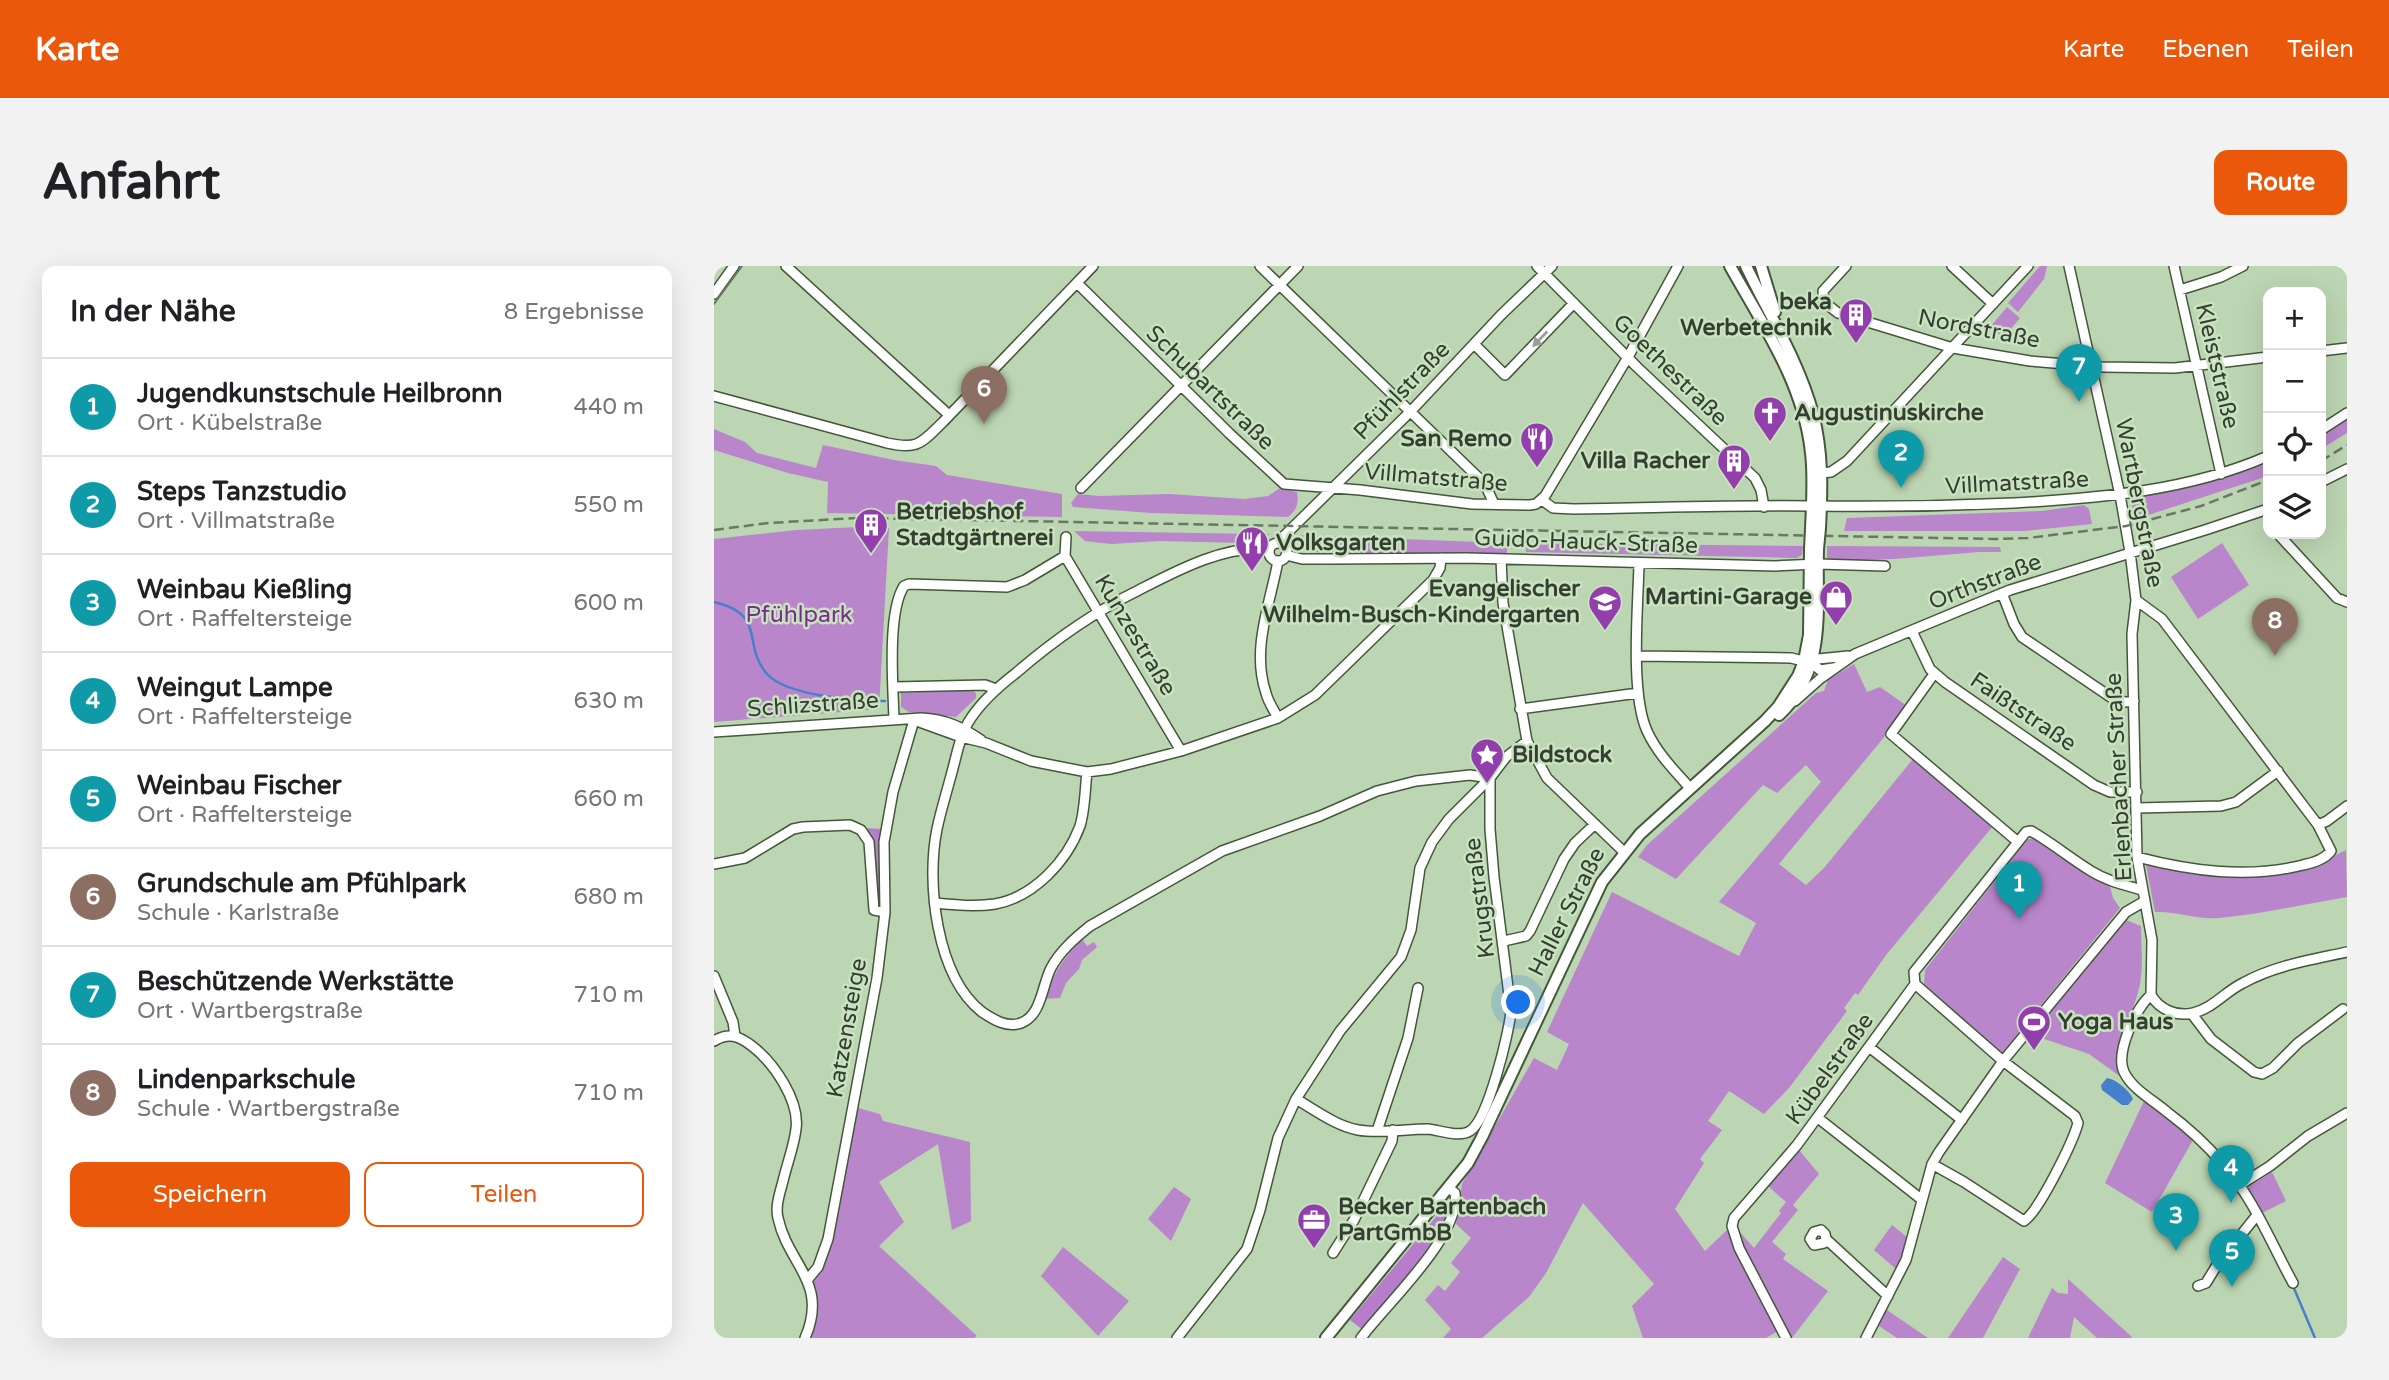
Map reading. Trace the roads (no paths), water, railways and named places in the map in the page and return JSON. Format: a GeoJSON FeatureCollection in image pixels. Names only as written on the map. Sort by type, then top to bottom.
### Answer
{"type":"FeatureCollection","features":[{"type":"Feature","properties":{"kind":"main road"},"geometry":{"type":"LineString","coordinates":[[1730,266],[1786,366],[1799,396],[1811,452],[1816,507]]}},
{"type":"Feature","properties":{"kind":"main road"},"geometry":{"type":"LineString","coordinates":[[1746,266],[1788,351]]}},
{"type":"Feature","properties":{"kind":"main road"},"geometry":{"type":"LineString","coordinates":[[1624,852],[1689,788],[1770,724],[1807,679],[1821,455],[1813,415],[1788,351],[1761,266]]}},
{"type":"Feature","properties":{"kind":"main road"},"geometry":{"type":"LineString","coordinates":[[1736,749],[1778,707],[1808,662]]}},
{"type":"Feature","properties":{"kind":"main road","name":"Haller Straße"},"geometry":{"type":"LineString","coordinates":[[1326,1338],[1468,1163],[1602,882],[1624,852]]}},
{"type":"Feature","properties":{"kind":"street"},"geometry":{"type":"LineString","coordinates":[[714,294],[734,266]]}},
{"type":"Feature","properties":{"kind":"street"},"geometry":{"type":"LineString","coordinates":[[786,266],[949,415]]}},
{"type":"Feature","properties":{"kind":"street"},"geometry":{"type":"LineString","coordinates":[[714,396],[905,447],[919,444],[1093,266]]}},
{"type":"Feature","properties":{"kind":"street"},"geometry":{"type":"LineString","coordinates":[[1260,266],[1485,484],[1494,504]]}},
{"type":"Feature","properties":{"kind":"street"},"geometry":{"type":"LineString","coordinates":[[1081,488],[1298,266]]}},
{"type":"Feature","properties":{"kind":"street","name":"Goethestraße"},"geometry":{"type":"LineString","coordinates":[[1537,266],[1548,270],[1574,303],[1628,358],[1755,478],[1761,490],[1764,507]]}},
{"type":"Feature","properties":{"kind":"street"},"geometry":{"type":"LineString","coordinates":[[1542,500],[1628,358],[1678,266]]}},
{"type":"Feature","properties":{"kind":"street"},"geometry":{"type":"LineString","coordinates":[[1661,299],[1686,266]]}},
{"type":"Feature","properties":{"kind":"street","name":"Nordstraße"},"geometry":{"type":"LineString","coordinates":[[1846,266],[1823,293],[1826,306],[1838,313],[1953,348],[2030,361],[2092,366],[2197,366],[2263,359]]}},
{"type":"Feature","properties":{"kind":"street"},"geometry":{"type":"LineString","coordinates":[[1952,266],[1993,304]]}},
{"type":"Feature","properties":{"kind":"street"},"geometry":{"type":"LineString","coordinates":[[1821,473],[1832,472],[1847,461],[2028,266]]}},
{"type":"Feature","properties":{"kind":"street","name":"Wartbergstraße"},"geometry":{"type":"LineString","coordinates":[[2069,266],[2120,495],[2136,600],[2162,619],[2318,825],[2331,851],[2330,855],[2311,863],[2253,873],[2176,867],[2137,857]]}},
{"type":"Feature","properties":{"kind":"street","name":"Kleiststraße"},"geometry":{"type":"LineString","coordinates":[[2174,266],[2221,474]]}},
{"type":"Feature","properties":{"kind":"street"},"geometry":{"type":"LineString","coordinates":[[2180,290],[2221,277],[2243,266]]}},
{"type":"Feature","properties":{"kind":"street","name":"Pfühlstraße"},"geometry":{"type":"LineString","coordinates":[[1280,543],[1332,487],[1548,270]]}},
{"type":"Feature","properties":{"kind":"street","name":"Schubartstraße"},"geometry":{"type":"LineString","coordinates":[[1077,283],[1281,483],[1291,486],[1332,487]]}},
{"type":"Feature","properties":{"kind":"street"},"geometry":{"type":"LineString","coordinates":[[1474,344],[1506,375],[1574,303]]}},
{"type":"Feature","properties":{"kind":"street"},"geometry":{"type":"LineString","coordinates":[[2326,350],[2347,348]]}},
{"type":"Feature","properties":{"kind":"street"},"geometry":{"type":"LineString","coordinates":[[2326,427],[2347,412]]}},
{"type":"Feature","properties":{"kind":"street","name":"Villmatstraße"},"geometry":{"type":"LineString","coordinates":[[1332,487],[1472,504],[1530,505],[1542,500],[1558,509],[1915,508],[2120,495],[2221,474],[2263,458]]}},
{"type":"Feature","properties":{"kind":"street"},"geometry":{"type":"LineString","coordinates":[[2326,480],[2347,469]]}},
{"type":"Feature","properties":{"kind":"street","name":"Orthstraße"},"geometry":{"type":"LineString","coordinates":[[1808,662],[1855,654],[2002,593],[2263,511]]}},
{"type":"Feature","properties":{"kind":"street"},"geometry":{"type":"LineString","coordinates":[[894,719],[892,657],[895,616],[904,586],[1007,587],[1025,580],[1065,556],[1066,537]]}},
{"type":"Feature","properties":{"kind":"street"},"geometry":{"type":"LineString","coordinates":[[2283,539],[2344,602]]}},
{"type":"Feature","properties":{"kind":"street"},"geometry":{"type":"LineString","coordinates":[[1278,718],[1266,694],[1260,654],[1263,628],[1282,558],[1285,546],[1280,543],[1272,544],[1268,550],[1270,558],[1282,558]]}},
{"type":"Feature","properties":{"kind":"street"},"geometry":{"type":"LineString","coordinates":[[1268,550],[1249,548],[1209,559],[1144,587],[1099,612],[1054,642],[996,689],[977,709],[963,733],[936,831],[933,872],[942,943],[947,960],[961,988],[976,1007],[1001,1023],[1020,1023],[1032,1014],[1051,968],[1070,941],[1090,926],[1222,851],[1320,816],[1377,791],[1416,781],[1470,775],[1490,778]]}},
{"type":"Feature","properties":{"kind":"street","name":"Kunzestraße"},"geometry":{"type":"LineString","coordinates":[[1065,556],[1181,751]]}},
{"type":"Feature","properties":{"kind":"street","name":"Guido-Hauck-Straße"},"geometry":{"type":"LineString","coordinates":[[1282,558],[1441,558],[1639,564],[1885,566]]}},
{"type":"Feature","properties":{"kind":"street"},"geometry":{"type":"LineString","coordinates":[[936,903],[993,904],[1039,883],[1058,865],[1081,823],[1087,772],[1111,769],[1237,734],[1278,718],[1315,695],[1433,580],[1440,568],[1441,558]]}},
{"type":"Feature","properties":{"kind":"street","name":"Haller Straße"},"geometry":{"type":"LineString","coordinates":[[1501,559],[1503,603],[1527,741],[1548,778],[1624,852]]}},
{"type":"Feature","properties":{"kind":"street"},"geometry":{"type":"LineString","coordinates":[[1639,564],[1638,693],[1646,728],[1654,745],[1689,788]]}},
{"type":"Feature","properties":{"kind":"street"},"geometry":{"type":"LineString","coordinates":[[2002,593],[2022,637],[2112,698],[2125,702],[2134,701]]}},
{"type":"Feature","properties":{"kind":"street","name":"Erlenbacher Straße"},"geometry":{"type":"LineString","coordinates":[[2136,600],[2132,634],[2137,857],[2152,948],[2151,995]]}},
{"type":"Feature","properties":{"kind":"street","name":"Faißtstraße"},"geometry":{"type":"LineString","coordinates":[[1912,631],[1934,674],[2094,785],[2110,792],[2137,792]]}},
{"type":"Feature","properties":{"kind":"street","name":"Orthstraße"},"geometry":{"type":"LineString","coordinates":[[1783,711],[1855,654]]}},
{"type":"Feature","properties":{"kind":"street"},"geometry":{"type":"LineString","coordinates":[[1638,656],[1791,658],[1808,662],[1820,670],[1834,668]]}},
{"type":"Feature","properties":{"kind":"street"},"geometry":{"type":"LineString","coordinates":[[1934,674],[1891,734],[2018,842]]}},
{"type":"Feature","properties":{"kind":"street"},"geometry":{"type":"LineString","coordinates":[[894,687],[976,684],[996,689]]}},
{"type":"Feature","properties":{"kind":"street"},"geometry":{"type":"LineString","coordinates":[[1520,709],[1638,693]]}},
{"type":"Feature","properties":{"kind":"street","name":"Schlizstraße"},"geometry":{"type":"LineString","coordinates":[[714,732],[894,719],[937,719],[963,733],[1031,761],[1087,772]]}},
{"type":"Feature","properties":{"kind":"street","name":"Katzensteige"},"geometry":{"type":"LineString","coordinates":[[808,1279],[818,1268],[828,1239],[870,1021],[885,912],[884,842],[893,792],[914,720]]}},
{"type":"Feature","properties":{"kind":"street"},"geometry":{"type":"LineString","coordinates":[[1177,1338],[1247,1250],[1278,1138],[1297,1098],[1340,1031],[1401,957],[1411,930],[1420,868],[1448,819],[1490,778],[1506,757],[1527,741]]}},
{"type":"Feature","properties":{"kind":"street"},"geometry":{"type":"LineString","coordinates":[[2137,808],[2221,806],[2236,802],[2278,771]]}},
{"type":"Feature","properties":{"kind":"street","name":"Krugstraße"},"geometry":{"type":"LineString","coordinates":[[1393,1130],[1430,1129],[1461,1133],[1470,1131],[1476,1124],[1497,1077],[1509,1031],[1511,1011],[1494,877],[1490,778]]}},
{"type":"Feature","properties":{"kind":"street"},"geometry":{"type":"LineString","coordinates":[[2318,825],[2347,806]]}},
{"type":"Feature","properties":{"kind":"street"},"geometry":{"type":"LineString","coordinates":[[1504,941],[1526,936],[1530,931],[1564,859],[1595,824]]}},
{"type":"Feature","properties":{"kind":"street"},"geometry":{"type":"LineString","coordinates":[[714,864],[745,858],[793,829],[854,826],[863,832],[869,842],[874,910],[885,912]]}},
{"type":"Feature","properties":{"kind":"street","name":"Kübelstraße"},"geometry":{"type":"LineString","coordinates":[[1786,1338],[1739,1248],[1732,1226],[1738,1212],[1818,1118],[1915,984],[1914,972],[2026,832],[2031,831],[2041,837],[2092,872],[2143,890]]}},
{"type":"Feature","properties":{"kind":"street"},"geometry":{"type":"LineString","coordinates":[[1866,1338],[1906,1260],[1932,1164],[2003,1061],[2126,912],[2145,901]]}},
{"type":"Feature","properties":{"kind":"street"},"geometry":{"type":"LineString","coordinates":[[2293,1283],[2240,1185],[2212,1152],[2135,1086],[2124,1071],[2122,1054],[2139,1007],[2151,995],[2168,1010],[2192,1014],[2209,1006],[2242,983],[2273,969],[2347,952]]}},
{"type":"Feature","properties":{"kind":"street"},"geometry":{"type":"LineString","coordinates":[[714,976],[733,1022],[735,1035]]}},
{"type":"Feature","properties":{"kind":"street"},"geometry":{"type":"LineString","coordinates":[[1915,984],[2003,1061],[2075,1116],[2078,1123],[2053,1178],[2028,1220],[2021,1220],[1932,1164]]}},
{"type":"Feature","properties":{"kind":"street"},"geometry":{"type":"LineString","coordinates":[[1377,1130],[1408,1038],[1418,988]]}},
{"type":"Feature","properties":{"kind":"street"},"geometry":{"type":"LineString","coordinates":[[2192,1014],[2211,1039],[2254,1072],[2262,1074],[2273,1068],[2298,1043],[2343,1009]]}},
{"type":"Feature","properties":{"kind":"street"},"geometry":{"type":"LineString","coordinates":[[714,1041],[735,1035],[755,1048],[780,1079],[794,1105],[797,1128],[778,1199],[777,1215],[812,1292],[812,1312],[805,1338]]}},
{"type":"Feature","properties":{"kind":"street"},"geometry":{"type":"LineString","coordinates":[[1869,1047],[1962,1119]]}},
{"type":"Feature","properties":{"kind":"street"},"geometry":{"type":"LineString","coordinates":[[1297,1098],[1343,1126],[1359,1131],[1393,1130],[1392,1141],[1354,1220],[1334,1253]]}},
{"type":"Feature","properties":{"kind":"street"},"geometry":{"type":"LineString","coordinates":[[2240,1185],[2270,1166],[2308,1136],[2347,1113]]}},
{"type":"Feature","properties":{"kind":"street"},"geometry":{"type":"LineString","coordinates":[[1818,1118],[1921,1199]]}},
{"type":"Feature","properties":{"kind":"street"},"geometry":{"type":"LineString","coordinates":[[1362,1338],[1433,1252],[1455,1204],[1455,1193],[1449,1188]]}},
{"type":"Feature","properties":{"kind":"street"},"geometry":{"type":"LineString","coordinates":[[2198,1286],[2206,1283],[2257,1215]]}},
{"type":"Feature","properties":{"kind":"street"},"geometry":{"type":"LineString","coordinates":[[1826,1239],[1888,1296]]}},
{"type":"Feature","properties":{"kind":"water"},"geometry":{"type":"Polygon","coordinates":[[[2107,1078],[2119,1083],[2129,1092],[2133,1099],[2128,1105],[2122,1105],[2102,1090],[2101,1085],[2107,1078]]]}},
{"type":"Feature","properties":{"kind":"waterway"},"geometry":{"type":"LineString","coordinates":[[714,602],[731,608],[748,623],[759,663],[767,674],[777,681],[790,688],[823,696],[885,701]]}},
{"type":"Feature","properties":{"kind":"waterway"},"geometry":{"type":"LineString","coordinates":[[2293,1286],[2315,1338]]}},
{"type":"Feature","properties":{"kind":"tram line"},"geometry":{"type":"LineString","coordinates":[[714,304],[742,266]]}},
{"type":"Feature","properties":{"kind":"railway"},"geometry":{"type":"LineString","coordinates":[[2326,458],[2347,445]]}},
{"type":"Feature","properties":{"kind":"railway"},"geometry":{"type":"LineString","coordinates":[[714,530],[768,523],[857,518],[2028,538],[2126,526],[2201,506],[2263,482]]}},
{"type":"Feature","properties":{"kind":"place","name":"beka Werbetechnik"},"geometry":{"type":"Point","coordinates":[1856,345]}},
{"type":"Feature","properties":{"kind":"place","name":"Beschützende Werkstätte"},"geometry":{"type":"Point","coordinates":[2079,402]}},
{"type":"Feature","properties":{"kind":"place","name":"Grundschule am Pfühlpark"},"geometry":{"type":"Point","coordinates":[984,424]}},
{"type":"Feature","properties":{"kind":"place","name":"Augustinuskirche"},"geometry":{"type":"Point","coordinates":[1770,443]}},
{"type":"Feature","properties":{"kind":"place","name":"San Remo"},"geometry":{"type":"Point","coordinates":[1537,469]}},
{"type":"Feature","properties":{"kind":"place","name":"Steps Tanzstudio"},"geometry":{"type":"Point","coordinates":[1901,488]}},
{"type":"Feature","properties":{"kind":"place","name":"Villa Racher"},"geometry":{"type":"Point","coordinates":[1734,491]}},
{"type":"Feature","properties":{"kind":"place","name":"Betriebshof Stadtgärtnerei"},"geometry":{"type":"Point","coordinates":[871,555]}},
{"type":"Feature","properties":{"kind":"place","name":"Volksgarten"},"geometry":{"type":"Point","coordinates":[1252,573]}},
{"type":"Feature","properties":{"kind":"place","name":"Martini-Garage"},"geometry":{"type":"Point","coordinates":[1836,627]}},
{"type":"Feature","properties":{"kind":"place","name":"Evangelischer Wilhelm-Busch-Kindergarten"},"geometry":{"type":"Point","coordinates":[1605,632]}},
{"type":"Feature","properties":{"kind":"place","name":"Lindenparkschule"},"geometry":{"type":"Point","coordinates":[2275,656]}},
{"type":"Feature","properties":{"kind":"place","name":"Bildstock"},"geometry":{"type":"Point","coordinates":[1487,785]}},
{"type":"Feature","properties":{"kind":"place","name":"Jugendkunstschule Heilbronn"},"geometry":{"type":"Point","coordinates":[2019,919]}},
{"type":"Feature","properties":{"kind":"place","name":"Yoga Haus"},"geometry":{"type":"Point","coordinates":[2034,1052]}},
{"type":"Feature","properties":{"kind":"place","name":"Weingut Lampe"},"geometry":{"type":"Point","coordinates":[2231,1203]}},
{"type":"Feature","properties":{"kind":"place","name":"Becker Bartenbach PartGmbB"},"geometry":{"type":"Point","coordinates":[1314,1250]}},
{"type":"Feature","properties":{"kind":"place","name":"Weinbau Kießling"},"geometry":{"type":"Point","coordinates":[2176,1251]}},
{"type":"Feature","properties":{"kind":"place","name":"Weinbau Fischer"},"geometry":{"type":"Point","coordinates":[2232,1287]}},
{"type":"Feature","properties":{"kind":"park label","name":"Pfühlpark"},"geometry":{"type":"Point","coordinates":[799,615]}}]}
